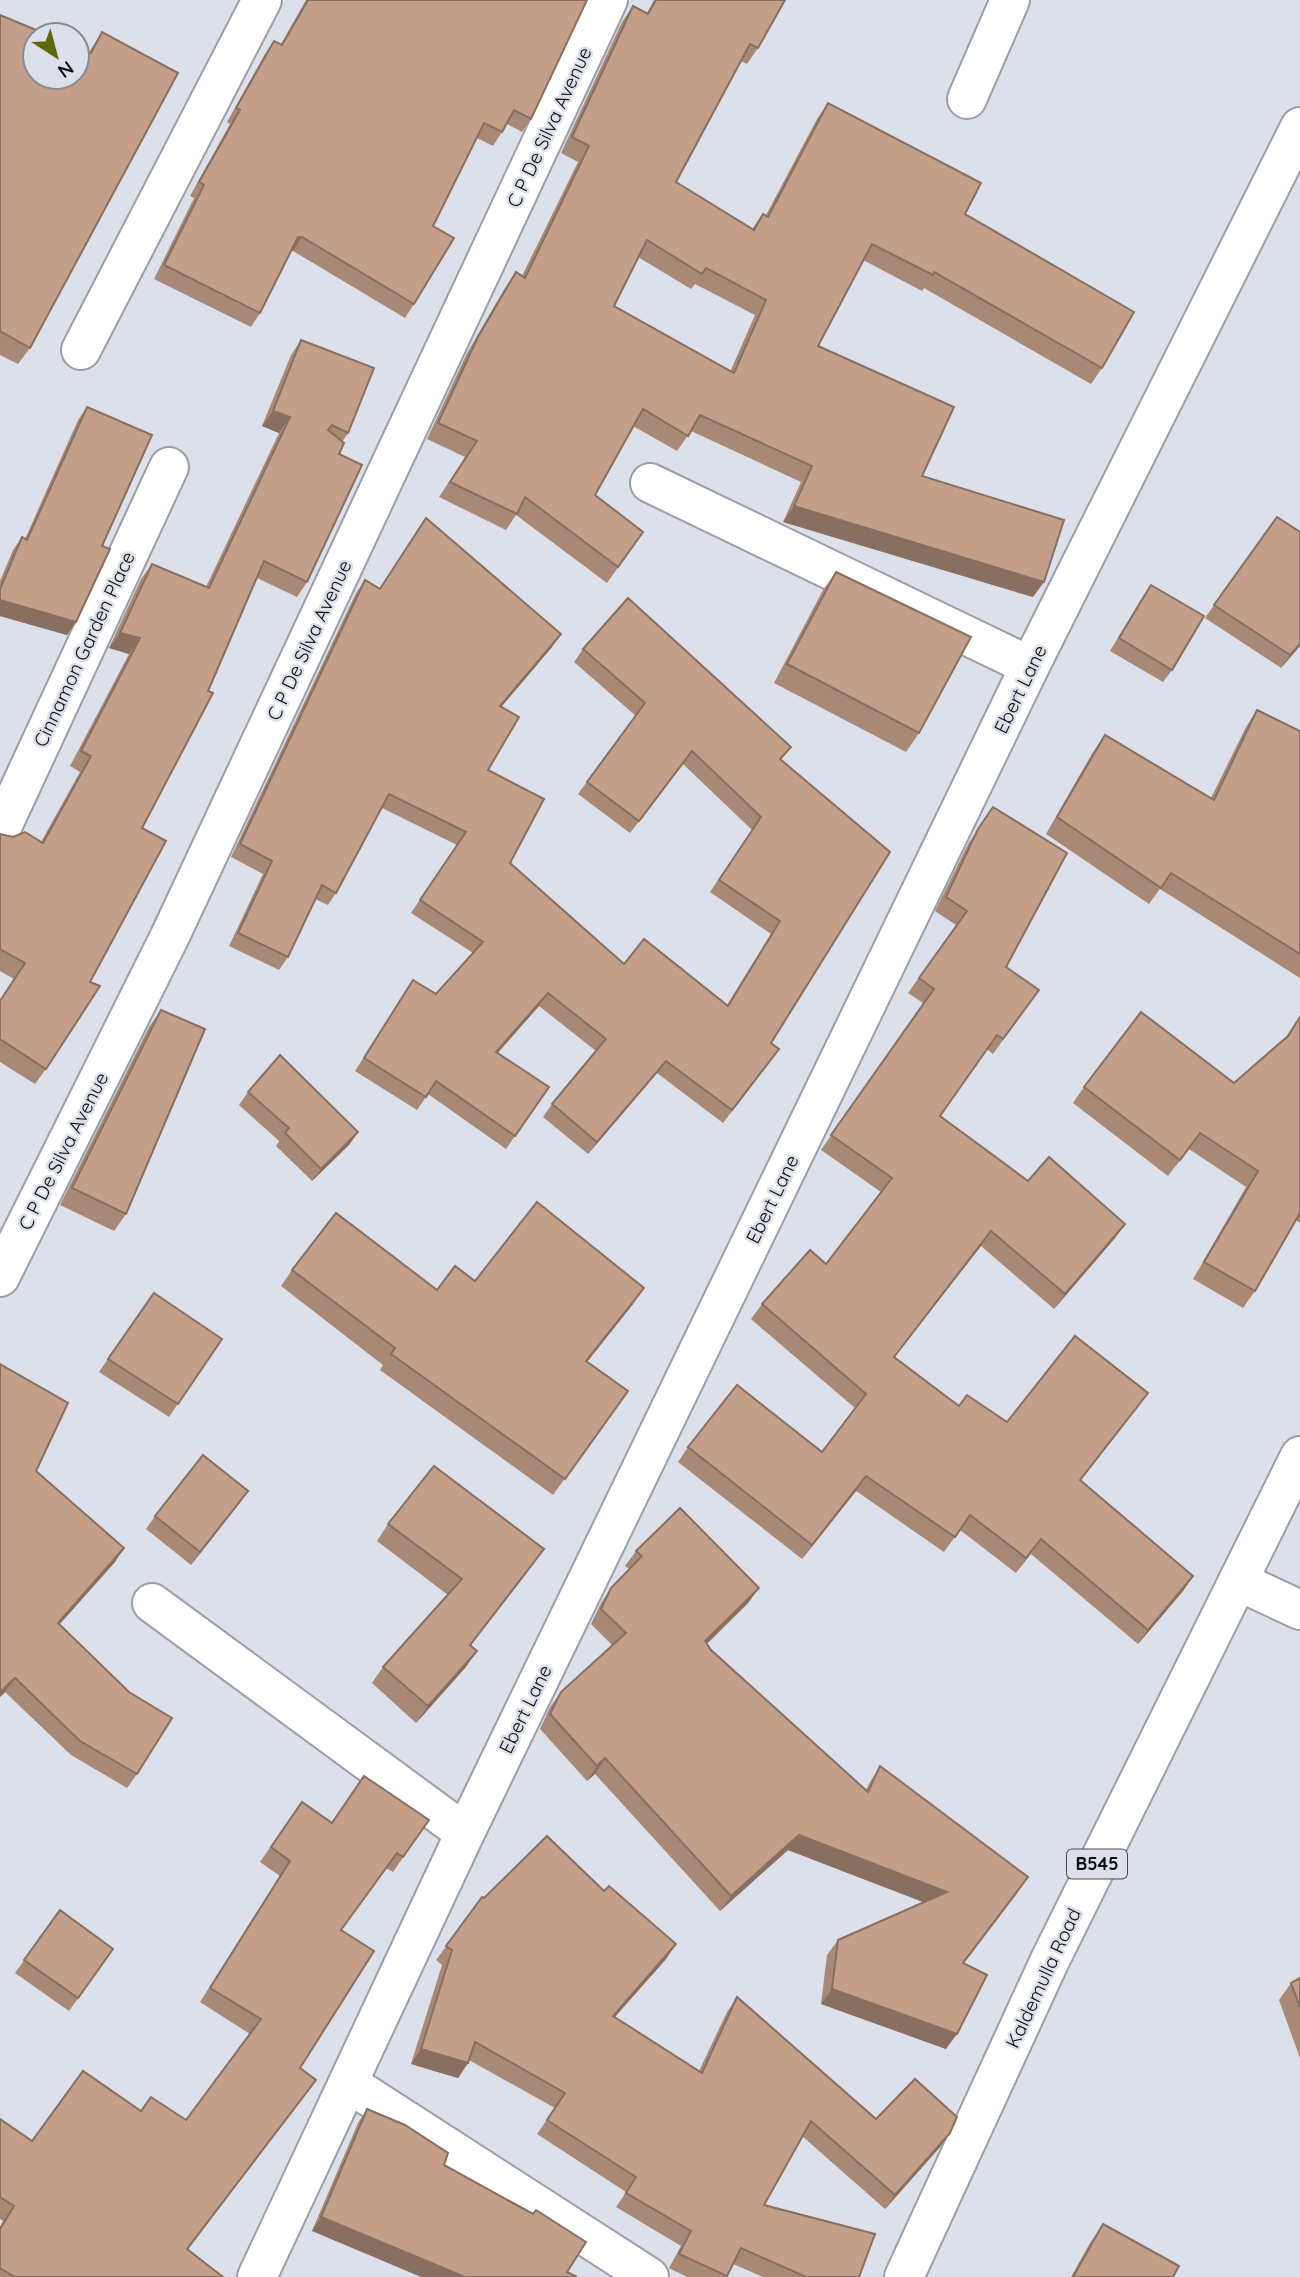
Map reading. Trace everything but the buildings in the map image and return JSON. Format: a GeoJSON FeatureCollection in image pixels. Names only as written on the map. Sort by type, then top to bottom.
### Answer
{"type":"FeatureCollection","features":[{"type":"Feature","properties":{"kind":"street"},"geometry":{"type":"LineString","coordinates":[[81,350],[262,0]]}},
{"type":"Feature","properties":{"kind":"street","name":"C P De Silva Avenue"},"geometry":{"type":"LineString","coordinates":[[0,1277],[170,936],[608,0]]}},
{"type":"Feature","properties":{"kind":"street"},"geometry":{"type":"LineString","coordinates":[[967,99],[1010,0]]}},
{"type":"Feature","properties":{"kind":"street","name":"Ebert Lane"},"geometry":{"type":"LineString","coordinates":[[257,2277],[465,1833],[1030,666],[1300,127]]}},
{"type":"Feature","properties":{"kind":"street","name":"Cinnamon Garden Place"},"geometry":{"type":"LineString","coordinates":[[0,831],[169,467]]}},
{"type":"Feature","properties":{"kind":"street"},"geometry":{"type":"LineString","coordinates":[[650,483],[1030,666]]}},
{"type":"Feature","properties":{"kind":"street","name":"Kaldemulla Road"},"geometry":{"type":"LineString","coordinates":[[904,2277],[1049,1960],[1300,1456]]}},
{"type":"Feature","properties":{"kind":"street"},"geometry":{"type":"LineString","coordinates":[[1238,1581],[1300,1610]]}},
{"type":"Feature","properties":{"kind":"street"},"geometry":{"type":"LineString","coordinates":[[152,1603],[465,1833]]}},
{"type":"Feature","properties":{"kind":"street"},"geometry":{"type":"LineString","coordinates":[[348,2083],[649,2277]]}}]}
